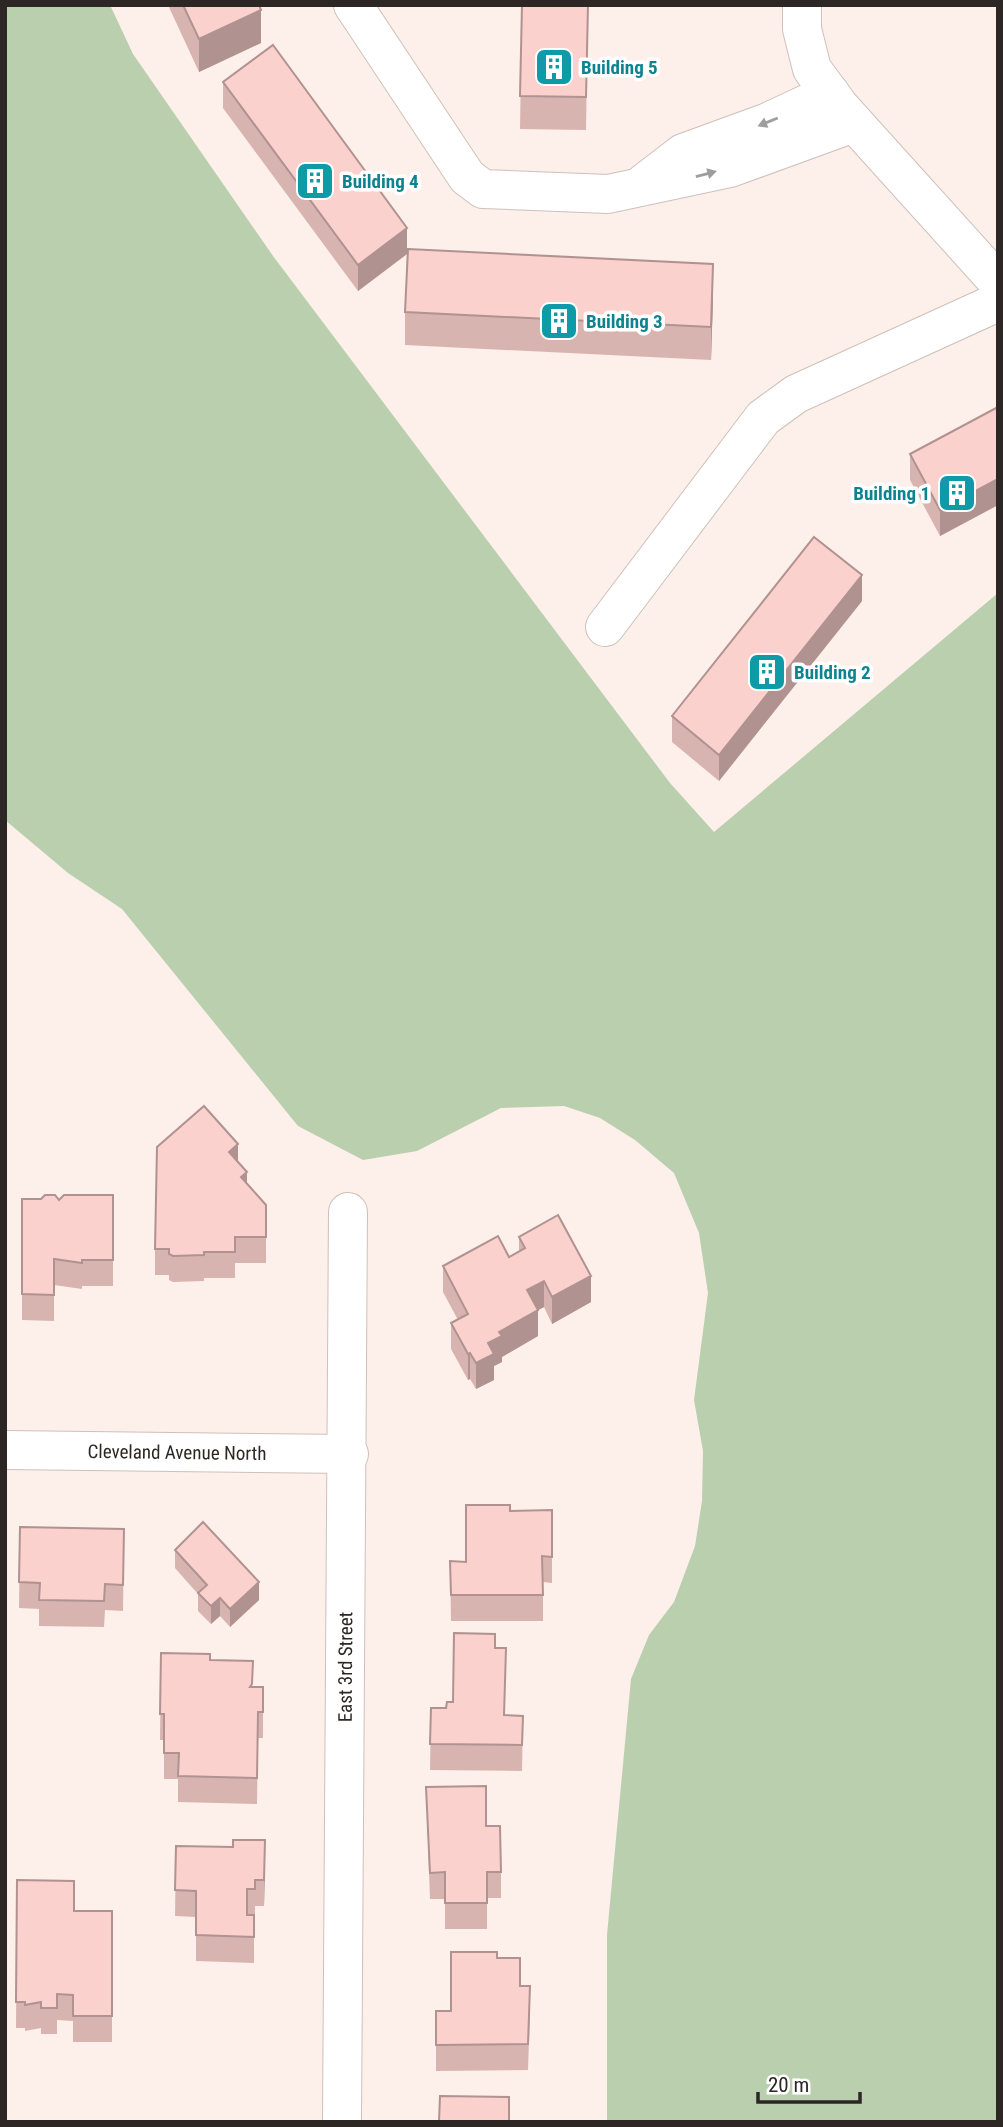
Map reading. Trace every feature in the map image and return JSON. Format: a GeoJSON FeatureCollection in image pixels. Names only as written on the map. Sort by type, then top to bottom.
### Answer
{"type":"FeatureCollection","features":[{"type":"Feature","properties":{"kind":"street"},"geometry":{"type":"LineString","coordinates":[[353,5],[467,177],[483,189],[608,194],[730,168],[854,123]]}},
{"type":"Feature","properties":{"kind":"street"},"geometry":{"type":"LineString","coordinates":[[802,5],[802,29],[812,69],[854,123],[998,282]]}},
{"type":"Feature","properties":{"kind":"street"},"geometry":{"type":"LineString","coordinates":[[639,188],[684,152],[768,122],[830,93]]}},
{"type":"Feature","properties":{"kind":"street"},"geometry":{"type":"LineString","coordinates":[[605,627],[763,418],[796,394],[998,302]]}},
{"type":"Feature","properties":{"kind":"street","name":"East 3rd Street"},"geometry":{"type":"LineString","coordinates":[[342,2122],[349,1454],[348,1212]]}},
{"type":"Feature","properties":{"kind":"street","name":"Cleveland Avenue North"},"geometry":{"type":"LineString","coordinates":[[5,1450],[349,1454]]}},
{"type":"Feature","properties":{"kind":"green space"},"geometry":{"type":"Polygon","coordinates":[[[5,5],[110,5],[133,54],[273,256],[670,783],[714,832],[998,593],[998,2122],[607,2122],[607,1935],[631,1679],[649,1635],[674,1602],[695,1546],[702,1501],[703,1451],[694,1400],[708,1293],[699,1233],[674,1173],[635,1140],[600,1118],[564,1106],[501,1108],[417,1151],[363,1160],[298,1126],[122,909],[68,873],[5,820],[5,5]]]}},
{"type":"Feature","properties":{"kind":"building"},"geometry":{"type":"Polygon","coordinates":[[[183,5],[259,5],[261,10],[199,39],[183,5]]]}},
{"type":"Feature","properties":{"kind":"building","name":"Building 5"},"geometry":{"type":"Polygon","coordinates":[[[522,5],[588,5],[586,97],[520,96],[522,5]]]}},
{"type":"Feature","properties":{"kind":"building","name":"Building 4"},"geometry":{"type":"Polygon","coordinates":[[[273,45],[407,228],[358,265],[223,82],[273,45]]]}},
{"type":"Feature","properties":{"kind":"building"},"geometry":{"type":"Polygon","coordinates":[[[408,249],[713,264],[711,327],[405,312],[408,249]]]}},
{"type":"Feature","properties":{"kind":"building"},"geometry":{"type":"Polygon","coordinates":[[[998,407],[998,479],[940,510],[910,454],[998,407]]]}},
{"type":"Feature","properties":{"kind":"building","name":"Building 2"},"geometry":{"type":"Polygon","coordinates":[[[814,537],[862,575],[719,755],[672,716],[814,537]]]}},
{"type":"Feature","properties":{"kind":"building"},"geometry":{"type":"Polygon","coordinates":[[[204,1106],[238,1144],[229,1152],[247,1172],[241,1177],[266,1205],[266,1237],[235,1237],[235,1252],[173,1256],[169,1254],[169,1249],[155,1249],[157,1147],[204,1106]]]}},
{"type":"Feature","properties":{"kind":"building"},"geometry":{"type":"Polygon","coordinates":[[[45,1195],[55,1195],[59,1200],[64,1195],[113,1195],[113,1260],[82,1260],[82,1263],[54,1259],[54,1295],[22,1294],[22,1199],[41,1199],[45,1195]]]}},
{"type":"Feature","properties":{"kind":"building"},"geometry":{"type":"Polygon","coordinates":[[[558,1215],[591,1276],[552,1297],[544,1281],[527,1290],[538,1310],[499,1332],[502,1336],[488,1343],[494,1354],[476,1363],[451,1323],[468,1314],[443,1266],[498,1236],[509,1257],[525,1248],[519,1237],[558,1215]]]}},
{"type":"Feature","properties":{"kind":"building"},"geometry":{"type":"Polygon","coordinates":[[[466,1505],[510,1505],[510,1511],[552,1510],[552,1557],[542,1556],[543,1595],[451,1595],[450,1561],[466,1562],[466,1505]]]}},
{"type":"Feature","properties":{"kind":"building"},"geometry":{"type":"Polygon","coordinates":[[[203,1522],[259,1582],[230,1609],[220,1598],[211,1606],[198,1593],[207,1585],[175,1550],[203,1522]]]}},
{"type":"Feature","properties":{"kind":"building"},"geometry":{"type":"Polygon","coordinates":[[[20,1527],[124,1529],[123,1585],[105,1584],[104,1601],[39,1600],[40,1583],[19,1582],[20,1527]]]}},
{"type":"Feature","properties":{"kind":"building"},"geometry":{"type":"Polygon","coordinates":[[[454,1633],[495,1634],[495,1648],[506,1648],[504,1715],[523,1716],[522,1745],[430,1744],[431,1708],[446,1708],[447,1702],[453,1702],[454,1633]]]}},
{"type":"Feature","properties":{"kind":"building"},"geometry":{"type":"Polygon","coordinates":[[[161,1653],[210,1654],[210,1660],[253,1661],[250,1687],[263,1687],[263,1712],[258,1712],[257,1778],[178,1776],[179,1753],[164,1753],[164,1714],[160,1714],[161,1653]]]}},
{"type":"Feature","properties":{"kind":"building"},"geometry":{"type":"Polygon","coordinates":[[[486,1786],[486,1826],[500,1826],[501,1872],[487,1872],[487,1903],[445,1903],[445,1872],[430,1873],[426,1787],[486,1786]]]}},
{"type":"Feature","properties":{"kind":"building"},"geometry":{"type":"Polygon","coordinates":[[[233,1840],[265,1840],[264,1880],[255,1880],[255,1889],[247,1889],[247,1915],[254,1915],[254,1937],[196,1935],[196,1891],[175,1890],[176,1846],[233,1847],[233,1840]]]}},
{"type":"Feature","properties":{"kind":"building"},"geometry":{"type":"Polygon","coordinates":[[[17,1880],[74,1881],[74,1911],[112,1911],[112,2016],[73,2016],[73,1995],[57,1994],[57,2008],[41,2008],[41,2002],[25,2005],[25,2002],[16,2002],[17,1880]]]}},
{"type":"Feature","properties":{"kind":"building"},"geometry":{"type":"Polygon","coordinates":[[[451,1952],[497,1952],[497,1958],[520,1958],[520,1986],[530,1986],[528,2044],[436,2045],[436,2011],[451,2011],[451,1952]]]}},
{"type":"Feature","properties":{"kind":"building"},"geometry":{"type":"Polygon","coordinates":[[[440,2096],[509,2097],[509,2122],[439,2122],[440,2096]]]}},
{"type":"Feature","properties":{"kind":"place","name":"Building 5"},"geometry":{"type":"Point","coordinates":[554,67]}},
{"type":"Feature","properties":{"kind":"place","name":"Building 4"},"geometry":{"type":"Point","coordinates":[315,181]}},
{"type":"Feature","properties":{"kind":"place","name":"Building 3"},"geometry":{"type":"Point","coordinates":[559,321]}},
{"type":"Feature","properties":{"kind":"place","name":"Building 1"},"geometry":{"type":"Point","coordinates":[957,493]}},
{"type":"Feature","properties":{"kind":"place","name":"Building 2"},"geometry":{"type":"Point","coordinates":[767,672]}}]}
